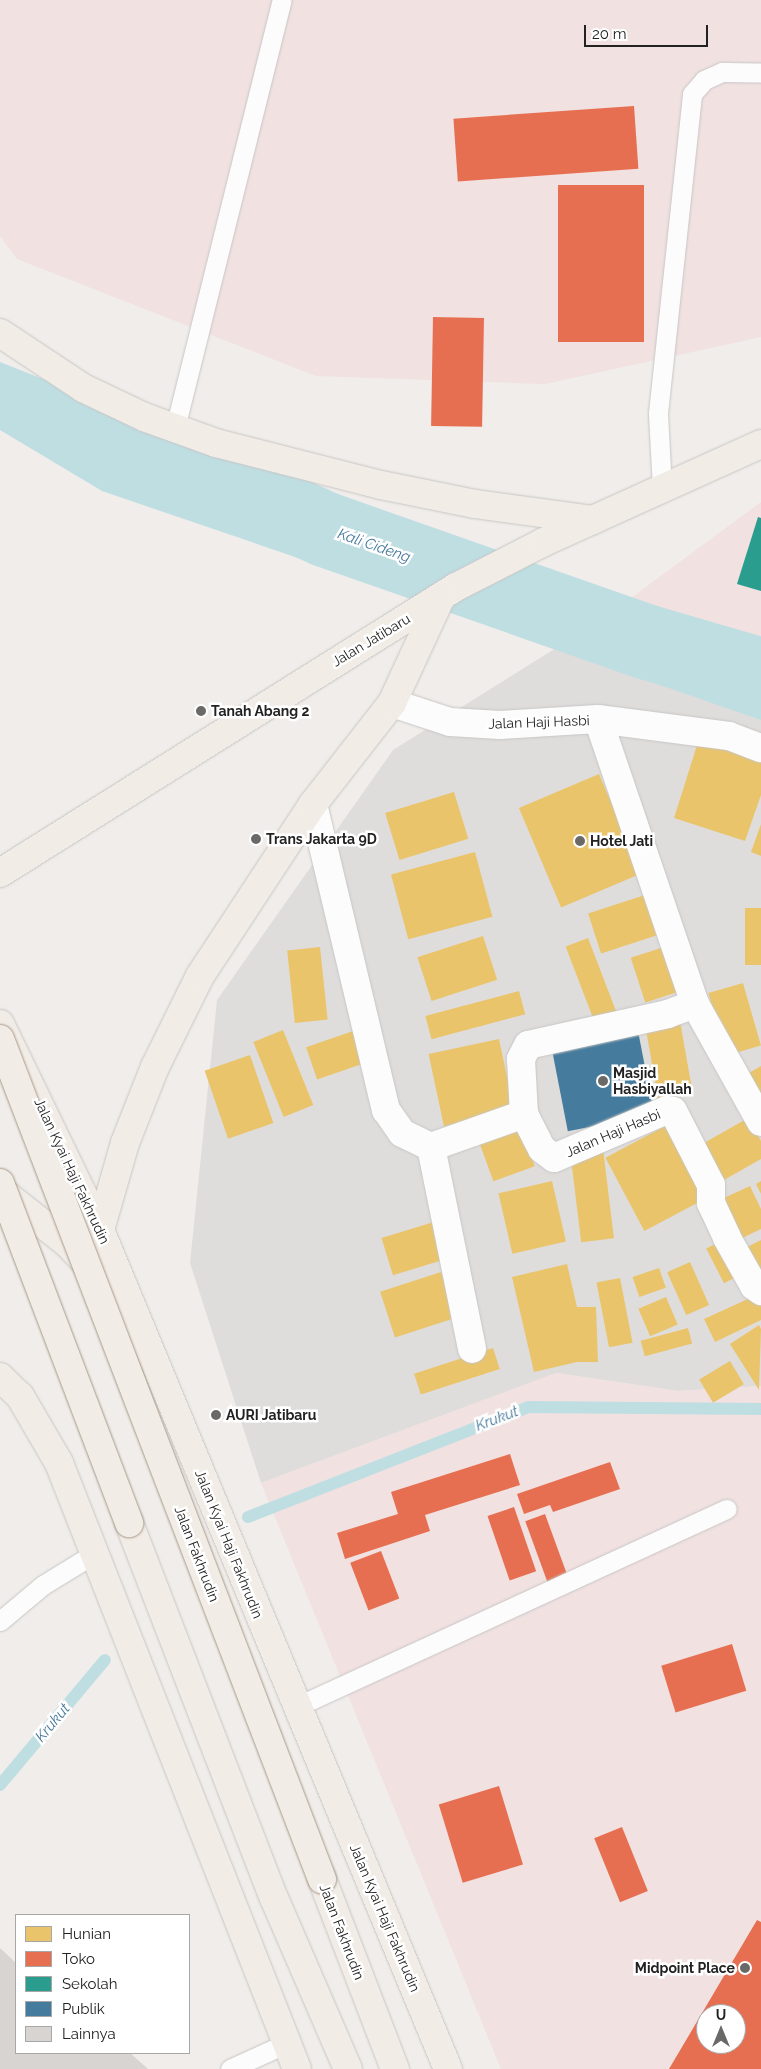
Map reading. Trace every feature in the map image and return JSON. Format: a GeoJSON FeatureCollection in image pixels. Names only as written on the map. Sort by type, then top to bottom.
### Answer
{"type":"FeatureCollection","features":[{"type":"Feature","properties":{"kind":"main road"},"geometry":{"type":"LineString","coordinates":[[0,333],[82,388],[175,428],[216,443],[381,485],[474,504],[594,520]]}},
{"type":"Feature","properties":{"kind":"main road","name":"Jalan Jatibaru"},"geometry":{"type":"LineString","coordinates":[[0,873],[219,733],[449,592],[511,558],[761,444]]}},
{"type":"Feature","properties":{"kind":"main road"},"geometry":{"type":"LineString","coordinates":[[100,1230],[125,1143],[155,1067],[196,984],[245,904],[313,804],[392,703],[449,592]]}},
{"type":"Feature","properties":{"kind":"main road","name":"Jalan Kyai Haji Fakhrudin"},"geometry":{"type":"LineString","coordinates":[[0,1024],[100,1230],[296,1707],[448,2069]]}},
{"type":"Feature","properties":{"kind":"main road","name":"Jalan Fakhrudin"},"geometry":{"type":"LineString","coordinates":[[0,1039],[395,2069]]}},
{"type":"Feature","properties":{"kind":"main road"},"geometry":{"type":"LineString","coordinates":[[0,1183],[274,1898],[348,2069]]}},
{"type":"Feature","properties":{"kind":"main road"},"geometry":{"type":"LineString","coordinates":[[0,1190],[67,1243],[133,1312]]}},
{"type":"Feature","properties":{"kind":"main road"},"geometry":{"type":"LineString","coordinates":[[0,1377],[20,1396],[59,1463],[297,2069]]}},
{"type":"Feature","properties":{"kind":"street","name":"Jalan Haji Hasbi"},"geometry":{"type":"LineString","coordinates":[[392,703],[450,722],[500,725],[598,719],[729,736],[761,748]]}},
{"type":"Feature","properties":{"kind":"street","name":"Jalan Haji Hasbi"},"geometry":{"type":"LineString","coordinates":[[598,719],[695,1004],[761,1122]]}},
{"type":"Feature","properties":{"kind":"street"},"geometry":{"type":"LineString","coordinates":[[313,804],[386,1110],[402,1133],[431,1147],[524,1114]]}},
{"type":"Feature","properties":{"kind":"street","name":"Jalan Haji Hasbi"},"geometry":{"type":"LineString","coordinates":[[695,1004],[668,1014],[528,1045],[521,1059],[524,1114],[542,1149],[554,1158],[667,1110],[673,1111],[711,1185],[711,1203],[727,1238],[754,1286],[761,1291]]}},
{"type":"Feature","properties":{"kind":"street"},"geometry":{"type":"LineString","coordinates":[[431,1147],[472,1349]]}},
{"type":"Feature","properties":{"kind":"lane"},"geometry":{"type":"LineString","coordinates":[[175,428],[282,0]]}},
{"type":"Feature","properties":{"kind":"lane"},"geometry":{"type":"LineString","coordinates":[[662,488],[658,413],[692,94],[704,80],[722,72],[761,73]]}},
{"type":"Feature","properties":{"kind":"lane"},"geometry":{"type":"LineString","coordinates":[[296,1707],[727,1509]]}},
{"type":"Feature","properties":{"kind":"lane"},"geometry":{"type":"LineString","coordinates":[[0,1621],[43,1585],[95,1553]]}},
{"type":"Feature","properties":{"kind":"lane"},"geometry":{"type":"LineString","coordinates":[[230,2069],[288,2043]]}},
{"type":"Feature","properties":{"kind":"shaded area"},"geometry":{"type":"Polygon","coordinates":[[[0,0],[761,0],[761,337],[545,384],[316,376],[17,259],[0,236],[0,0]]]}},
{"type":"Feature","properties":{"kind":"shaded area"},"geometry":{"type":"Polygon","coordinates":[[[761,502],[761,677],[604,618],[761,502]]]}},
{"type":"Feature","properties":{"kind":"shaded area"},"geometry":{"type":"Polygon","coordinates":[[[604,618],[761,677],[761,1386],[678,1391],[556,1373],[261,1483],[190,1263],[217,1000],[393,750],[604,618]]]}},
{"type":"Feature","properties":{"kind":"shaded area"},"geometry":{"type":"Polygon","coordinates":[[[556,1373],[678,1391],[761,1386],[761,2069],[501,2069],[261,1483],[556,1373]]]}},
{"type":"Feature","properties":{"kind":"water"},"geometry":{"type":"Polygon","coordinates":[[[0,362],[382,513],[304,560],[102,491],[0,430],[0,362]]]}},
{"type":"Feature","properties":{"kind":"water"},"geometry":{"type":"Polygon","coordinates":[[[635,609],[761,651],[761,720],[579,657],[635,609]]]}},
{"type":"Feature","properties":{"kind":"building: Hunian"},"geometry":{"type":"Polygon","coordinates":[[[699,739],[761,759],[761,795],[745,841],[674,818],[699,739]]]}},
{"type":"Feature","properties":{"kind":"building: Hunian","name":"Hotel Jati"},"geometry":{"type":"Polygon","coordinates":[[[599,774],[641,873],[561,907],[519,808],[599,774]]]}},
{"type":"Feature","properties":{"kind":"building: Hunian"},"geometry":{"type":"Polygon","coordinates":[[[454,792],[468,839],[399,860],[385,813],[454,792]]]}},
{"type":"Feature","properties":{"kind":"building: Hunian"},"geometry":{"type":"Polygon","coordinates":[[[761,824],[761,856],[751,852],[761,824]]]}},
{"type":"Feature","properties":{"kind":"building: Hunian"},"geometry":{"type":"Polygon","coordinates":[[[475,852],[492,917],[408,939],[391,875],[475,852]]]}},
{"type":"Feature","properties":{"kind":"building: Hunian"},"geometry":{"type":"Polygon","coordinates":[[[648,894],[661,934],[601,953],[588,913],[648,894]]]}},
{"type":"Feature","properties":{"kind":"building: Hunian"},"geometry":{"type":"Polygon","coordinates":[[[745,908],[761,908],[761,965],[745,965],[745,908]]]}},
{"type":"Feature","properties":{"kind":"building: Hunian"},"geometry":{"type":"Polygon","coordinates":[[[483,936],[497,980],[432,1001],[417,957],[483,936]]]}},
{"type":"Feature","properties":{"kind":"building: Hunian"},"geometry":{"type":"Polygon","coordinates":[[[588,938],[616,1012],[594,1020],[566,947],[588,938]]]}},
{"type":"Feature","properties":{"kind":"building: Hunian"},"geometry":{"type":"Polygon","coordinates":[[[320,947],[328,1020],[295,1023],[287,950],[320,947]]]}},
{"type":"Feature","properties":{"kind":"building: Hunian"},"geometry":{"type":"Polygon","coordinates":[[[664,947],[679,992],[645,1003],[631,958],[664,947]]]}},
{"type":"Feature","properties":{"kind":"building: Hunian"},"geometry":{"type":"Polygon","coordinates":[[[743,983],[761,1045],[726,1055],[708,993],[743,983]]]}},
{"type":"Feature","properties":{"kind":"building: Hunian"},"geometry":{"type":"Polygon","coordinates":[[[519,991],[525,1014],[432,1039],[425,1016],[519,991]]]}},
{"type":"Feature","properties":{"kind":"building: Hunian"},"geometry":{"type":"Polygon","coordinates":[[[680,1021],[693,1092],[658,1098],[646,1027],[680,1021]]]}},
{"type":"Feature","properties":{"kind":"building: Hunian"},"geometry":{"type":"Polygon","coordinates":[[[359,1029],[370,1061],[317,1079],[306,1047],[359,1029]]]}},
{"type":"Feature","properties":{"kind":"building: Hunian"},"geometry":{"type":"Polygon","coordinates":[[[283,1030],[313,1105],[284,1117],[253,1042],[283,1030]]]}},
{"type":"Feature","properties":{"kind":"building: Hunian"},"geometry":{"type":"Polygon","coordinates":[[[499,1039],[514,1111],[444,1126],[429,1054],[499,1039]]]}},
{"type":"Feature","properties":{"kind":"building: Hunian"},"geometry":{"type":"Polygon","coordinates":[[[250,1055],[273,1123],[228,1139],[205,1071],[250,1055]]]}},
{"type":"Feature","properties":{"kind":"building: Hunian"},"geometry":{"type":"Polygon","coordinates":[[[761,1066],[761,1099],[747,1074],[761,1066]]]}},
{"type":"Feature","properties":{"kind":"building: Hunian"},"geometry":{"type":"Polygon","coordinates":[[[748,1118],[761,1141],[761,1159],[724,1180],[704,1143],[748,1118]]]}},
{"type":"Feature","properties":{"kind":"building: Hunian"},"geometry":{"type":"Polygon","coordinates":[[[519,1123],[535,1166],[493,1181],[478,1138],[519,1123]]]}},
{"type":"Feature","properties":{"kind":"building: Hunian"},"geometry":{"type":"Polygon","coordinates":[[[669,1124],[708,1197],[644,1231],[605,1158],[669,1124]]]}},
{"type":"Feature","properties":{"kind":"building: Hunian"},"geometry":{"type":"Polygon","coordinates":[[[603,1149],[614,1238],[581,1242],[570,1153],[603,1149]]]}},
{"type":"Feature","properties":{"kind":"building: Hunian"},"geometry":{"type":"Polygon","coordinates":[[[552,1181],[566,1241],[512,1254],[498,1193],[552,1181]]]}},
{"type":"Feature","properties":{"kind":"building: Hunian"},"geometry":{"type":"Polygon","coordinates":[[[761,1181],[761,1194],[756,1184],[761,1181]]]}},
{"type":"Feature","properties":{"kind":"building: Hunian"},"geometry":{"type":"Polygon","coordinates":[[[750,1186],[761,1209],[761,1229],[732,1243],[713,1203],[750,1186]]]}},
{"type":"Feature","properties":{"kind":"building: Hunian"},"geometry":{"type":"Polygon","coordinates":[[[437,1221],[448,1258],[393,1275],[382,1238],[437,1221]]]}},
{"type":"Feature","properties":{"kind":"building: Hunian"},"geometry":{"type":"Polygon","coordinates":[[[725,1239],[743,1274],[724,1283],[706,1249],[725,1239]]]}},
{"type":"Feature","properties":{"kind":"building: Hunian"},"geometry":{"type":"Polygon","coordinates":[[[761,1240],[761,1281],[739,1251],[761,1240]]]}},
{"type":"Feature","properties":{"kind":"building: Hunian"},"geometry":{"type":"Polygon","coordinates":[[[690,1262],[709,1305],[686,1315],[667,1272],[690,1262]]]}},
{"type":"Feature","properties":{"kind":"building: Hunian"},"geometry":{"type":"Polygon","coordinates":[[[567,1264],[577,1307],[596,1307],[598,1362],[577,1362],[534,1372],[512,1277],[567,1264]]]}},
{"type":"Feature","properties":{"kind":"building: Hunian"},"geometry":{"type":"Polygon","coordinates":[[[659,1268],[666,1288],[639,1297],[633,1277],[659,1268]]]}},
{"type":"Feature","properties":{"kind":"building: Hunian"},"geometry":{"type":"Polygon","coordinates":[[[441,1272],[456,1318],[395,1337],[380,1292],[441,1272]]]}},
{"type":"Feature","properties":{"kind":"building: Hunian"},"geometry":{"type":"Polygon","coordinates":[[[620,1278],[633,1343],[609,1347],[596,1283],[620,1278]]]}},
{"type":"Feature","properties":{"kind":"building: Hunian"},"geometry":{"type":"Polygon","coordinates":[[[761,1293],[761,1320],[715,1342],[704,1319],[761,1293]]]}},
{"type":"Feature","properties":{"kind":"building: Hunian"},"geometry":{"type":"Polygon","coordinates":[[[666,1297],[678,1325],[650,1336],[638,1309],[666,1297]]]}},
{"type":"Feature","properties":{"kind":"building: Hunian"},"geometry":{"type":"Polygon","coordinates":[[[759,1325],[761,1329],[759,1390],[730,1344],[759,1325]]]}},
{"type":"Feature","properties":{"kind":"building: Hunian"},"geometry":{"type":"Polygon","coordinates":[[[688,1328],[692,1343],[645,1356],[641,1341],[688,1328]]]}},
{"type":"Feature","properties":{"kind":"building: Hunian"},"geometry":{"type":"Polygon","coordinates":[[[493,1348],[500,1369],[421,1395],[414,1374],[493,1348]]]}},
{"type":"Feature","properties":{"kind":"building: Hunian"},"geometry":{"type":"Polygon","coordinates":[[[730,1361],[744,1384],[713,1403],[699,1380],[730,1361]]]}},
{"type":"Feature","properties":{"kind":"building: Toko"},"geometry":{"type":"Polygon","coordinates":[[[634,106],[638,169],[458,181],[453,119],[634,106]]]}},
{"type":"Feature","properties":{"kind":"building: Toko"},"geometry":{"type":"Polygon","coordinates":[[[558,185],[644,185],[644,342],[558,342],[558,185]]]}},
{"type":"Feature","properties":{"kind":"building: Toko"},"geometry":{"type":"Polygon","coordinates":[[[433,317],[484,318],[482,427],[431,426],[433,317]]]}},
{"type":"Feature","properties":{"kind":"building: Toko"},"geometry":{"type":"Polygon","coordinates":[[[510,1454],[520,1485],[425,1515],[430,1531],[345,1559],[337,1533],[398,1514],[391,1492],[510,1454]]]}},
{"type":"Feature","properties":{"kind":"building: Toko"},"geometry":{"type":"Polygon","coordinates":[[[610,1462],[620,1489],[553,1512],[550,1505],[524,1514],[517,1494],[610,1462]]]}},
{"type":"Feature","properties":{"kind":"building: Toko"},"geometry":{"type":"Polygon","coordinates":[[[514,1507],[536,1571],[510,1580],[488,1516],[514,1507]]]}},
{"type":"Feature","properties":{"kind":"building: Toko"},"geometry":{"type":"Polygon","coordinates":[[[545,1514],[567,1575],[547,1582],[525,1521],[545,1514]]]}},
{"type":"Feature","properties":{"kind":"building: Toko"},"geometry":{"type":"Polygon","coordinates":[[[381,1551],[399,1599],[368,1610],[350,1563],[381,1551]]]}},
{"type":"Feature","properties":{"kind":"building: Toko"},"geometry":{"type":"Polygon","coordinates":[[[732,1644],[746,1691],[676,1712],[661,1666],[732,1644]]]}},
{"type":"Feature","properties":{"kind":"building: Toko"},"geometry":{"type":"Polygon","coordinates":[[[499,1786],[523,1864],[463,1883],[439,1804],[499,1786]]]}},
{"type":"Feature","properties":{"kind":"building: Toko"},"geometry":{"type":"Polygon","coordinates":[[[622,1827],[648,1891],[620,1902],[594,1838],[622,1827]]]}},
{"type":"Feature","properties":{"kind":"building: Toko","name":"Midpoint Place"},"geometry":{"type":"Polygon","coordinates":[[[757,1920],[761,1922],[761,2069],[669,2069],[696,2023],[696,2054],[746,2054],[746,2004],[707,2004],[757,1920]]]}},
{"type":"Feature","properties":{"kind":"building: Sekolah"},"geometry":{"type":"Polygon","coordinates":[[[758,517],[761,518],[761,591],[737,584],[758,517]]]}},
{"type":"Feature","properties":{"kind":"building: Publik","name":"Masjid Hasbiyallah"},"geometry":{"type":"Polygon","coordinates":[[[638,1031],[654,1114],[568,1131],[552,1048],[638,1031]]]}},
{"type":"Feature","properties":{"kind":"building: Lainnya"},"geometry":{"type":"Polygon","coordinates":[[[0,1948],[15,1962],[15,2054],[131,2054],[148,2069],[0,2069],[0,1948]]]}},
{"type":"Feature","properties":{"kind":"waterway","name":"Kali Cideng"},"geometry":{"type":"LineString","coordinates":[[250,495],[325,529],[648,642],[761,675]]}},
{"type":"Feature","properties":{"kind":"waterway","name":"Krukut"},"geometry":{"type":"LineString","coordinates":[[248,1517],[528,1407],[761,1409]]}},
{"type":"Feature","properties":{"kind":"waterway","name":"Krukut"},"geometry":{"type":"LineString","coordinates":[[0,1785],[105,1660]]}},
{"type":"Feature","properties":{"kind":"place","name":"Tanah Abang 2"},"geometry":{"type":"Point","coordinates":[201,711]}},
{"type":"Feature","properties":{"kind":"place","name":"Trans Jakarta 9D"},"geometry":{"type":"Point","coordinates":[256,839]}},
{"type":"Feature","properties":{"kind":"place","name":"Hotel Jati"},"geometry":{"type":"Point","coordinates":[580,841]}},
{"type":"Feature","properties":{"kind":"place","name":"Masjid Hasbiyallah"},"geometry":{"type":"Point","coordinates":[603,1081]}},
{"type":"Feature","properties":{"kind":"place","name":"AURI Jatibaru"},"geometry":{"type":"Point","coordinates":[216,1415]}},
{"type":"Feature","properties":{"kind":"place","name":"Midpoint Place"},"geometry":{"type":"Point","coordinates":[745,1968]}}]}
